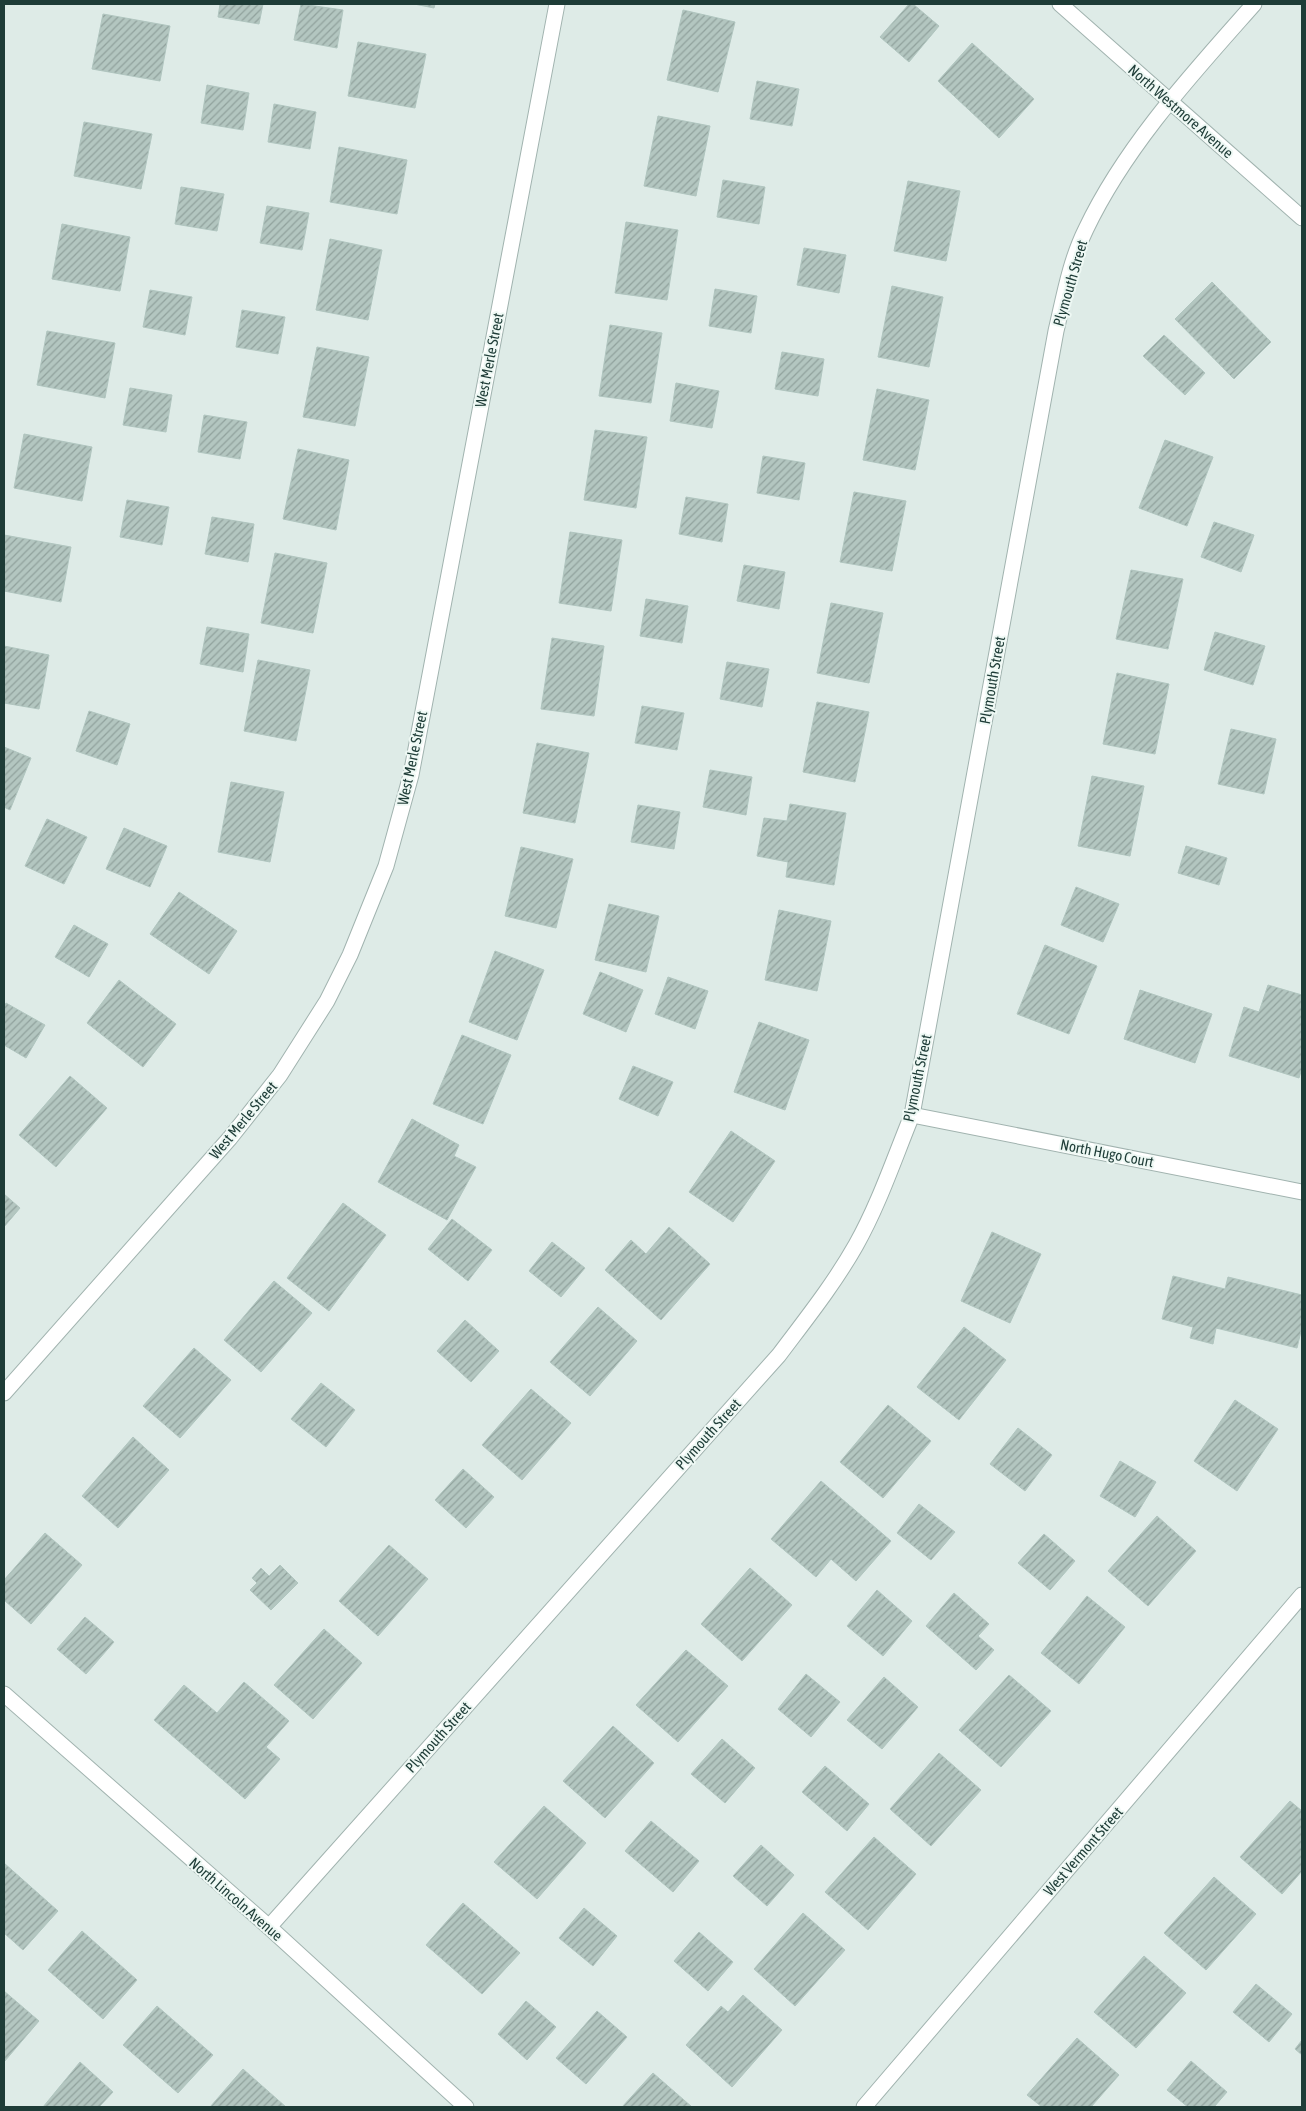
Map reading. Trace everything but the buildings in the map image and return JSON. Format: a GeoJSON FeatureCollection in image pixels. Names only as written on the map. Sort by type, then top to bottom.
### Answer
{"type":"FeatureCollection","features":[{"type":"Feature","properties":{"kind":"street","name":"West Merle Street"},"geometry":{"type":"LineString","coordinates":[[4,1393],[230,1138],[280,1075],[331,994],[350,955],[382,875],[410,775],[557,4]]}},
{"type":"Feature","properties":{"kind":"street","name":"North Westmore Avenue"},"geometry":{"type":"LineString","coordinates":[[1060,4],[1302,218]]}},
{"type":"Feature","properties":{"kind":"street","name":"Plymouth Street"},"geometry":{"type":"LineString","coordinates":[[269,1927],[779,1355],[831,1286],[856,1245],[875,1207],[912,1115],[1054,340],[1072,266],[1085,229],[1109,186],[1169,100],[1254,4]]}},
{"type":"Feature","properties":{"kind":"street","name":"North Hugo Court"},"geometry":{"type":"LineString","coordinates":[[912,1115],[1302,1192]]}},
{"type":"Feature","properties":{"kind":"street","name":"West Vermont Street"},"geometry":{"type":"LineString","coordinates":[[864,2107],[1302,1595]]}},
{"type":"Feature","properties":{"kind":"street","name":"North Lincoln Avenue"},"geometry":{"type":"LineString","coordinates":[[4,1694],[269,1927],[466,2107]]}}]}
